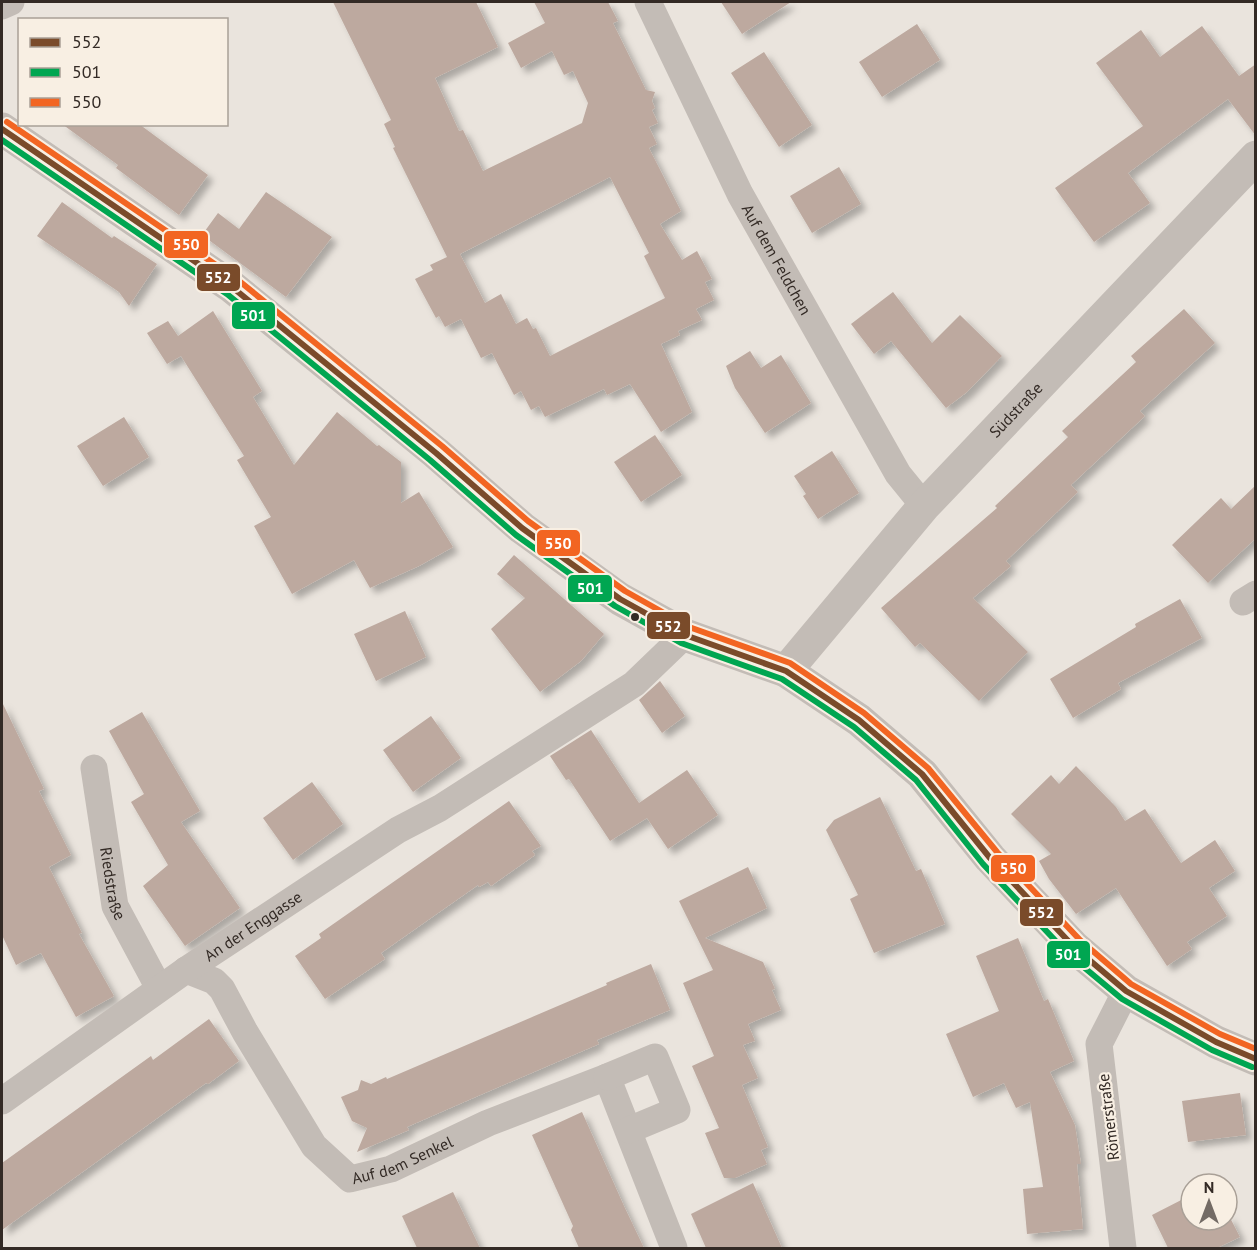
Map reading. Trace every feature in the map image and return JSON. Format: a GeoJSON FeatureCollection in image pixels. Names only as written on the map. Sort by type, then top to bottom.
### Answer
{"type":"FeatureCollection","features":[{"type":"Feature","properties":{"kind":"street"},"geometry":{"type":"LineString","coordinates":[[2,6],[11,2]]}},
{"type":"Feature","properties":{"kind":"street","name":"Auf dem Feldchen"},"geometry":{"type":"LineString","coordinates":[[648,2],[740,194],[898,474],[924,506]]}},
{"type":"Feature","properties":{"kind":"street"},"geometry":{"type":"LineString","coordinates":[[2,129],[232,287],[436,453],[522,528],[620,599],[685,635],[786,671],[859,720],[922,774],[990,858],[1074,947],[1126,991],[1216,1042],[1256,1059]]}},
{"type":"Feature","properties":{"kind":"street","name":"Südstraße"},"geometry":{"type":"LineString","coordinates":[[786,671],[924,506],[1256,156]]}},
{"type":"Feature","properties":{"kind":"street","name":"An der Enggasse"},"geometry":{"type":"LineString","coordinates":[[2,1101],[159,988],[398,830],[440,808],[634,684],[685,635]]}},
{"type":"Feature","properties":{"kind":"street","name":"Riedstraße"},"geometry":{"type":"LineString","coordinates":[[94,768],[115,906],[159,988]]}},
{"type":"Feature","properties":{"kind":"street","name":"Auf dem Senkel"},"geometry":{"type":"LineString","coordinates":[[186,970],[214,981],[222,989],[245,1032],[314,1146],[350,1179],[391,1169],[488,1123],[656,1058],[677,1110],[629,1130]]}},
{"type":"Feature","properties":{"kind":"street","name":"Römerstraße"},"geometry":{"type":"LineString","coordinates":[[1123,1248],[1099,1044],[1126,991]]}},
{"type":"Feature","properties":{"kind":"street"},"geometry":{"type":"LineString","coordinates":[[607,1077],[674,1248]]}},
{"type":"Feature","properties":{"kind":"building"},"geometry":{"type":"Polygon","coordinates":[[[333,2],[476,2],[498,47],[435,78],[459,131],[463,130],[483,171],[582,123],[588,103],[573,71],[564,75],[552,51],[521,68],[508,43],[545,23],[534,2],[608,2],[618,21],[613,23],[646,90],[655,92],[652,101],[655,108],[652,110],[658,123],[649,127],[657,144],[649,148],[681,211],[660,224],[682,260],[697,251],[712,279],[705,282],[714,300],[696,309],[702,320],[678,331],[680,335],[661,344],[692,412],[661,432],[630,384],[607,395],[604,389],[545,417],[539,406],[531,410],[521,391],[514,395],[492,353],[481,358],[461,319],[445,327],[439,316],[436,318],[415,279],[433,270],[430,265],[447,257],[393,148],[395,147],[384,124],[391,120],[333,2]],[[610,177],[460,254],[485,303],[501,294],[516,324],[527,318],[533,329],[536,328],[550,356],[665,298],[644,256],[649,253],[610,177]]]}},
{"type":"Feature","properties":{"kind":"building"},"geometry":{"type":"Polygon","coordinates":[[[721,2],[791,2],[742,34],[721,2]]]}},
{"type":"Feature","properties":{"kind":"building"},"geometry":{"type":"Polygon","coordinates":[[[917,24],[940,60],[882,97],[859,62],[917,24]]]}},
{"type":"Feature","properties":{"kind":"building"},"geometry":{"type":"Polygon","coordinates":[[[1202,26],[1239,76],[1256,64],[1256,136],[1228,99],[1128,173],[1150,203],[1094,242],[1055,188],[1143,126],[1096,63],[1141,30],[1160,57],[1202,26]]]}},
{"type":"Feature","properties":{"kind":"building"},"geometry":{"type":"Polygon","coordinates":[[[764,52],[812,125],[779,147],[731,73],[764,52]]]}},
{"type":"Feature","properties":{"kind":"building"},"geometry":{"type":"Polygon","coordinates":[[[65,126],[142,126],[208,175],[179,215],[116,168],[118,165],[65,126]]]}},
{"type":"Feature","properties":{"kind":"building"},"geometry":{"type":"Polygon","coordinates":[[[839,167],[861,204],[812,233],[790,196],[839,167]]]}},
{"type":"Feature","properties":{"kind":"building"},"geometry":{"type":"Polygon","coordinates":[[[266,192],[332,237],[286,297],[202,235],[218,213],[239,229],[266,192]]]}},
{"type":"Feature","properties":{"kind":"building"},"geometry":{"type":"Polygon","coordinates":[[[62,202],[112,238],[114,236],[157,264],[129,306],[119,292],[37,236],[62,202]]]}},
{"type":"Feature","properties":{"kind":"building"},"geometry":{"type":"Polygon","coordinates":[[[893,292],[932,343],[960,315],[1002,356],[967,392],[946,408],[891,341],[874,354],[851,324],[893,292]]]}},
{"type":"Feature","properties":{"kind":"building"},"geometry":{"type":"Polygon","coordinates":[[[1184,309],[1215,343],[1140,411],[1145,416],[1071,485],[1078,492],[1006,561],[1011,566],[973,598],[1028,652],[979,701],[920,643],[915,647],[881,608],[997,508],[995,506],[1068,437],[1062,431],[1136,362],[1131,356],[1184,309]]]}},
{"type":"Feature","properties":{"kind":"building"},"geometry":{"type":"Polygon","coordinates":[[[213,311],[262,391],[253,397],[294,465],[337,412],[377,446],[379,445],[401,462],[401,503],[419,492],[453,547],[419,566],[370,588],[354,560],[292,594],[254,526],[271,517],[237,460],[244,456],[181,356],[167,364],[147,333],[168,321],[178,336],[213,311]]]}},
{"type":"Feature","properties":{"kind":"building"},"geometry":{"type":"Polygon","coordinates":[[[750,351],[761,368],[781,355],[811,403],[765,433],[735,388],[726,366],[750,351]]]}},
{"type":"Feature","properties":{"kind":"building"},"geometry":{"type":"Polygon","coordinates":[[[124,417],[149,457],[103,486],[77,446],[124,417]]]}},
{"type":"Feature","properties":{"kind":"building"},"geometry":{"type":"Polygon","coordinates":[[[655,435],[682,475],[641,502],[614,462],[655,435]]]}},
{"type":"Feature","properties":{"kind":"building"},"geometry":{"type":"Polygon","coordinates":[[[832,451],[859,493],[818,519],[803,496],[806,494],[794,476],[832,451]]]}},
{"type":"Feature","properties":{"kind":"building"},"geometry":{"type":"Polygon","coordinates":[[[1256,485],[1256,538],[1208,583],[1172,545],[1221,498],[1231,509],[1256,485]]]}},
{"type":"Feature","properties":{"kind":"building"},"geometry":{"type":"Polygon","coordinates":[[[514,555],[604,634],[581,661],[540,692],[491,629],[525,598],[497,574],[514,555]]]}},
{"type":"Feature","properties":{"kind":"building"},"geometry":{"type":"Polygon","coordinates":[[[1180,599],[1202,638],[1118,683],[1121,689],[1073,718],[1050,679],[1136,627],[1135,624],[1180,599]]]}},
{"type":"Feature","properties":{"kind":"building"},"geometry":{"type":"Polygon","coordinates":[[[405,611],[426,657],[376,681],[354,634],[405,611]]]}},
{"type":"Feature","properties":{"kind":"building"},"geometry":{"type":"Polygon","coordinates":[[[660,681],[685,716],[662,733],[639,700],[660,681]]]}},
{"type":"Feature","properties":{"kind":"building"},"geometry":{"type":"Polygon","coordinates":[[[2,702],[44,789],[39,791],[71,855],[49,867],[82,933],[79,934],[114,996],[76,1017],[41,953],[16,965],[2,935],[2,702]]]}},
{"type":"Feature","properties":{"kind":"building"},"geometry":{"type":"Polygon","coordinates":[[[142,712],[200,811],[181,822],[240,908],[185,946],[143,886],[168,865],[131,802],[144,794],[109,731],[142,712]]]}},
{"type":"Feature","properties":{"kind":"building"},"geometry":{"type":"Polygon","coordinates":[[[431,716],[461,758],[413,792],[383,750],[431,716]]]}},
{"type":"Feature","properties":{"kind":"building"},"geometry":{"type":"Polygon","coordinates":[[[591,730],[639,803],[687,770],[718,815],[668,849],[647,818],[610,841],[569,779],[566,780],[550,756],[591,730]]]}},
{"type":"Feature","properties":{"kind":"building"},"geometry":{"type":"Polygon","coordinates":[[[1076,766],[1116,807],[1125,821],[1145,809],[1181,863],[1215,840],[1235,871],[1209,888],[1227,916],[1187,942],[1192,949],[1167,966],[1116,888],[1076,914],[1049,879],[1039,861],[1051,854],[1011,814],[1051,775],[1059,784],[1076,766]]]}},
{"type":"Feature","properties":{"kind":"building"},"geometry":{"type":"Polygon","coordinates":[[[312,782],[343,824],[293,860],[263,818],[312,782]]]}},
{"type":"Feature","properties":{"kind":"building"},"geometry":{"type":"Polygon","coordinates":[[[880,797],[916,871],[921,869],[945,924],[874,953],[850,899],[858,895],[826,830],[834,820],[880,797]]]}},
{"type":"Feature","properties":{"kind":"building"},"geometry":{"type":"Polygon","coordinates":[[[509,801],[541,846],[532,851],[535,855],[491,886],[488,882],[479,887],[478,885],[381,953],[385,959],[325,999],[295,956],[321,938],[319,934],[509,801]]]}},
{"type":"Feature","properties":{"kind":"building"},"geometry":{"type":"Polygon","coordinates":[[[748,867],[767,908],[705,938],[763,962],[781,1010],[748,1024],[755,1041],[743,1045],[758,1078],[742,1085],[768,1147],[761,1150],[767,1164],[735,1178],[724,1178],[705,1133],[719,1128],[692,1066],[714,1056],[683,983],[713,970],[679,901],[748,867]]]}},
{"type":"Feature","properties":{"kind":"building"},"geometry":{"type":"Polygon","coordinates":[[[1018,938],[1044,1001],[1048,999],[1074,1061],[1050,1072],[1075,1125],[1081,1164],[1077,1164],[1083,1229],[1027,1234],[1023,1189],[1043,1187],[1030,1102],[1016,1108],[1004,1083],[973,1097],[946,1034],[999,1011],[976,956],[1018,938]]]}},
{"type":"Feature","properties":{"kind":"building"},"geometry":{"type":"Polygon","coordinates":[[[651,964],[670,1010],[597,1040],[599,1044],[407,1127],[409,1130],[357,1152],[367,1128],[352,1121],[341,1097],[358,1090],[361,1080],[371,1084],[386,1077],[387,1079],[651,964]]]}},
{"type":"Feature","properties":{"kind":"building"},"geometry":{"type":"Polygon","coordinates":[[[209,1019],[239,1061],[2,1230],[2,1163],[151,1056],[153,1060],[209,1019]]]}},
{"type":"Feature","properties":{"kind":"building"},"geometry":{"type":"Polygon","coordinates":[[[1240,1093],[1246,1135],[1188,1142],[1182,1101],[1240,1093]]]}},
{"type":"Feature","properties":{"kind":"building"},"geometry":{"type":"Polygon","coordinates":[[[582,1112],[644,1248],[579,1248],[571,1230],[573,1226],[532,1135],[582,1112]]]}},
{"type":"Feature","properties":{"kind":"building"},"geometry":{"type":"Polygon","coordinates":[[[753,1183],[782,1248],[706,1248],[691,1214],[753,1183]]]}},
{"type":"Feature","properties":{"kind":"building"},"geometry":{"type":"Polygon","coordinates":[[[453,1192],[480,1248],[417,1248],[402,1216],[453,1192]]]}},
{"type":"Feature","properties":{"kind":"building"},"geometry":{"type":"Polygon","coordinates":[[[1179,1201],[1179,1232],[1237,1232],[1240,1237],[1217,1248],[1168,1248],[1152,1215],[1179,1201]]]}},
{"type":"Feature","properties":{"kind":"transit line","name":"550"},"geometry":{"type":"LineString","coordinates":[[7,122],[238,280],[442,446],[528,521],[625,591],[689,627],[790,663],[864,713],[928,768],[997,852],[1080,940],[1131,984],[1220,1034],[1256,1049]]}},
{"type":"Feature","properties":{"kind":"transit line","name":"552"},"geometry":{"type":"LineString","coordinates":[[2,129],[232,287],[436,453],[522,528],[620,599],[685,635],[786,671],[859,720],[922,774],[990,858],[1074,947],[1126,991],[1216,1042],[1256,1059]]}},
{"type":"Feature","properties":{"kind":"transit line","name":"501"},"geometry":{"type":"LineString","coordinates":[[2,140],[227,294],[430,460],[516,535],[615,606],[681,643],[782,679],[854,727],[916,780],[983,864],[1068,954],[1122,999],[1212,1050],[1252,1067]]}}]}
